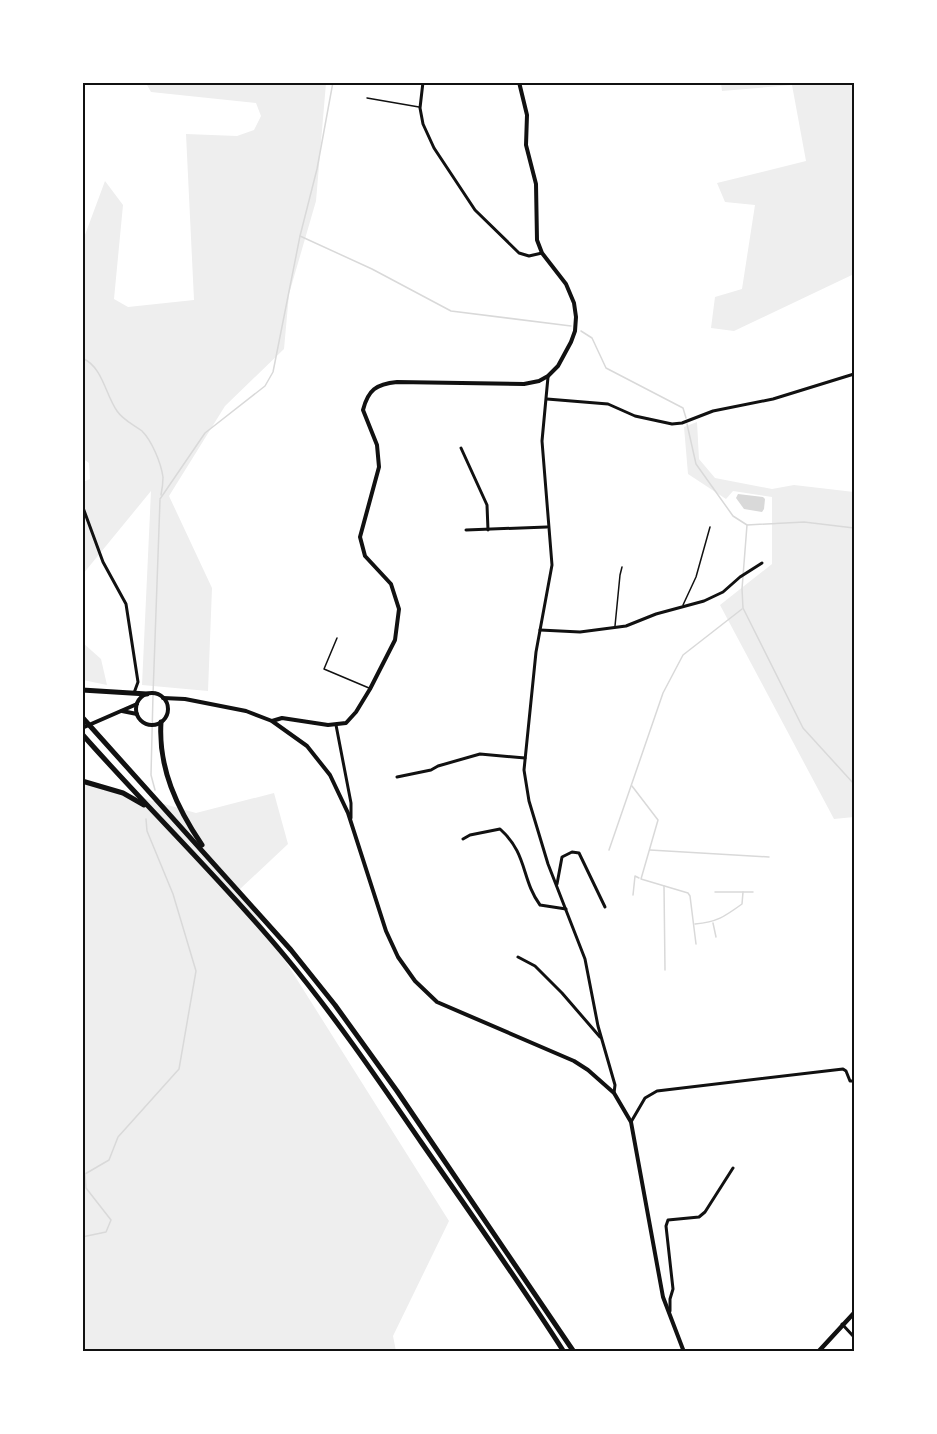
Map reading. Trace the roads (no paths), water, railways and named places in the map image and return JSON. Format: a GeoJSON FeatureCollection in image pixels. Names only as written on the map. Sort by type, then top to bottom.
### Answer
{"type":"FeatureCollection","features":[{"type":"Feature","properties":{"kind":"highway"},"geometry":{"type":"LineString","coordinates":[[82,690],[149,694]]}},
{"type":"Feature","properties":{"kind":"highway"},"geometry":{"type":"LineString","coordinates":[[82,717],[291,950],[350,1024],[574,1352]]}},
{"type":"Feature","properties":{"kind":"highway"},"geometry":{"type":"LineString","coordinates":[[158,723],[162,756],[173,796],[186,822],[211,859]]}},
{"type":"Feature","properties":{"kind":"highway"},"geometry":{"type":"LineString","coordinates":[[82,734],[148,807],[207,867],[327,1010],[395,1104],[564,1352]]}},
{"type":"Feature","properties":{"kind":"highway"},"geometry":{"type":"LineString","coordinates":[[82,781],[123,793],[148,807]]}},
{"type":"Feature","properties":{"kind":"main road"},"geometry":{"type":"LineString","coordinates":[[818,1352],[842,1324],[855,1313]]}},
{"type":"Feature","properties":{"kind":"street"},"geometry":{"type":"LineString","coordinates":[[423,82],[420,108],[423,124],[434,148],[475,210],[519,253],[529,255],[542,253]]}},
{"type":"Feature","properties":{"kind":"street"},"geometry":{"type":"LineString","coordinates":[[272,721],[282,718],[328,725],[346,723],[356,712],[370,689],[395,640],[399,609],[392,584],[365,556],[360,537],[379,467],[377,445],[363,410],[369,393],[377,387],[390,383],[524,384],[539,381],[558,366],[571,342],[575,331],[574,303],[567,284],[542,253],[536,234],[536,184],[526,145],[527,115],[519,82]]}},
{"type":"Feature","properties":{"kind":"street"},"geometry":{"type":"LineString","coordinates":[[547,399],[608,404],[635,416],[672,424],[682,423],[713,411],[773,399],[855,374]]}},
{"type":"Feature","properties":{"kind":"street"},"geometry":{"type":"LineString","coordinates":[[548,376],[542,441],[552,565],[536,652],[530,729],[524,770],[529,801],[556,885],[585,959],[602,1039],[614,1078],[614,1093]]}},
{"type":"Feature","properties":{"kind":"street"},"geometry":{"type":"LineString","coordinates":[[461,448],[487,505],[488,530]]}},
{"type":"Feature","properties":{"kind":"street"},"geometry":{"type":"LineString","coordinates":[[82,505],[104,562],[126,604],[138,682],[134,694]]}},
{"type":"Feature","properties":{"kind":"street"},"geometry":{"type":"LineString","coordinates":[[466,530],[548,527]]}},
{"type":"Feature","properties":{"kind":"street"},"geometry":{"type":"LineString","coordinates":[[540,630],[580,632],[626,626],[682,606],[704,601],[723,592],[740,577],[762,563]]}},
{"type":"Feature","properties":{"kind":"street"},"geometry":{"type":"LineString","coordinates":[[82,728],[137,703],[149,694],[156,694],[163,698],[185,699],[246,711],[272,721],[307,746],[330,776],[351,819],[386,931],[398,957],[415,981],[437,1002],[574,1060],[614,1093],[631,1122],[663,1297],[684,1352]]}},
{"type":"Feature","properties":{"kind":"street"},"geometry":{"type":"LineString","coordinates":[[163,698],[168,708]]}},
{"type":"Feature","properties":{"kind":"street"},"geometry":{"type":"LineString","coordinates":[[137,703],[137,714],[148,724],[158,723],[166,716],[168,708],[177,701],[185,699]]}},
{"type":"Feature","properties":{"kind":"street"},"geometry":{"type":"LineString","coordinates":[[121,711],[137,714]]}},
{"type":"Feature","properties":{"kind":"street"},"geometry":{"type":"LineString","coordinates":[[336,725],[351,803],[351,819]]}},
{"type":"Feature","properties":{"kind":"street"},"geometry":{"type":"LineString","coordinates":[[397,777],[431,770],[480,754],[525,758]]}},
{"type":"Feature","properties":{"kind":"street"},"geometry":{"type":"LineString","coordinates":[[463,839],[470,835],[500,830],[512,840],[525,867],[533,895],[540,905],[566,909]]}},
{"type":"Feature","properties":{"kind":"street"},"geometry":{"type":"LineString","coordinates":[[556,885],[562,857],[572,852],[579,853],[604,908]]}},
{"type":"Feature","properties":{"kind":"street"},"geometry":{"type":"LineString","coordinates":[[518,957],[535,966],[602,1039]]}},
{"type":"Feature","properties":{"kind":"street"},"geometry":{"type":"LineString","coordinates":[[631,1122],[645,1098],[657,1091],[843,1069],[850,1082],[855,1081]]}},
{"type":"Feature","properties":{"kind":"street"},"geometry":{"type":"LineString","coordinates":[[669,1315],[673,1289],[666,1226],[668,1220],[699,1217],[705,1212],[733,1168]]}},
{"type":"Feature","properties":{"kind":"street"},"geometry":{"type":"LineString","coordinates":[[842,1324],[855,1337]]}},
{"type":"Feature","properties":{"kind":"lane"},"geometry":{"type":"LineString","coordinates":[[367,98],[420,108]]}},
{"type":"Feature","properties":{"kind":"lane"},"geometry":{"type":"LineString","coordinates":[[682,606],[696,577],[710,527]]}},
{"type":"Feature","properties":{"kind":"lane"},"geometry":{"type":"LineString","coordinates":[[615,626],[622,567]]}},
{"type":"Feature","properties":{"kind":"lane"},"geometry":{"type":"LineString","coordinates":[[337,638],[324,669],[370,689]]}},
{"type":"Feature","properties":{"kind":"waterway"},"geometry":{"type":"LineString","coordinates":[[160,499],[205,433],[265,386],[273,372],[300,236],[317,169],[333,82]]}},
{"type":"Feature","properties":{"kind":"waterway"},"geometry":{"type":"LineString","coordinates":[[300,236],[372,269],[451,311],[571,326]]}},
{"type":"Feature","properties":{"kind":"waterway"},"geometry":{"type":"LineString","coordinates":[[581,331],[592,338],[606,368],[683,408],[686,418]]}},
{"type":"Feature","properties":{"kind":"waterway"},"geometry":{"type":"LineString","coordinates":[[82,358],[95,368],[120,414],[142,431],[156,452],[163,479],[161,495]]}},
{"type":"Feature","properties":{"kind":"waterway"},"geometry":{"type":"LineString","coordinates":[[687,424],[696,464],[733,516],[747,525],[804,522],[854,528]]}},
{"type":"Feature","properties":{"kind":"waterway"},"geometry":{"type":"LineString","coordinates":[[155,790],[151,775],[160,500]]}},
{"type":"Feature","properties":{"kind":"waterway"},"geometry":{"type":"LineString","coordinates":[[747,525],[742,589],[743,608],[803,728],[854,784]]}},
{"type":"Feature","properties":{"kind":"waterway"},"geometry":{"type":"LineString","coordinates":[[609,850],[663,693],[683,655],[742,609]]}},
{"type":"Feature","properties":{"kind":"waterway"},"geometry":{"type":"LineString","coordinates":[[632,786],[658,820],[641,879],[688,893],[696,944]]}},
{"type":"Feature","properties":{"kind":"waterway"},"geometry":{"type":"LineString","coordinates":[[82,1237],[106,1232],[111,1220],[86,1188],[85,1174],[109,1160],[118,1137],[179,1069],[196,971],[173,894],[147,831],[146,819]]}},
{"type":"Feature","properties":{"kind":"waterway"},"geometry":{"type":"LineString","coordinates":[[650,850],[769,857]]}},
{"type":"Feature","properties":{"kind":"waterway"},"geometry":{"type":"LineString","coordinates":[[633,895],[635,876],[639,878]]}},
{"type":"Feature","properties":{"kind":"waterway"},"geometry":{"type":"LineString","coordinates":[[664,886],[665,970]]}},
{"type":"Feature","properties":{"kind":"waterway"},"geometry":{"type":"LineString","coordinates":[[715,892],[753,892]]}},
{"type":"Feature","properties":{"kind":"waterway"},"geometry":{"type":"LineString","coordinates":[[695,924],[715,920],[730,912],[742,904],[743,892]]}},
{"type":"Feature","properties":{"kind":"waterway"},"geometry":{"type":"LineString","coordinates":[[713,923],[716,937]]}}]}
